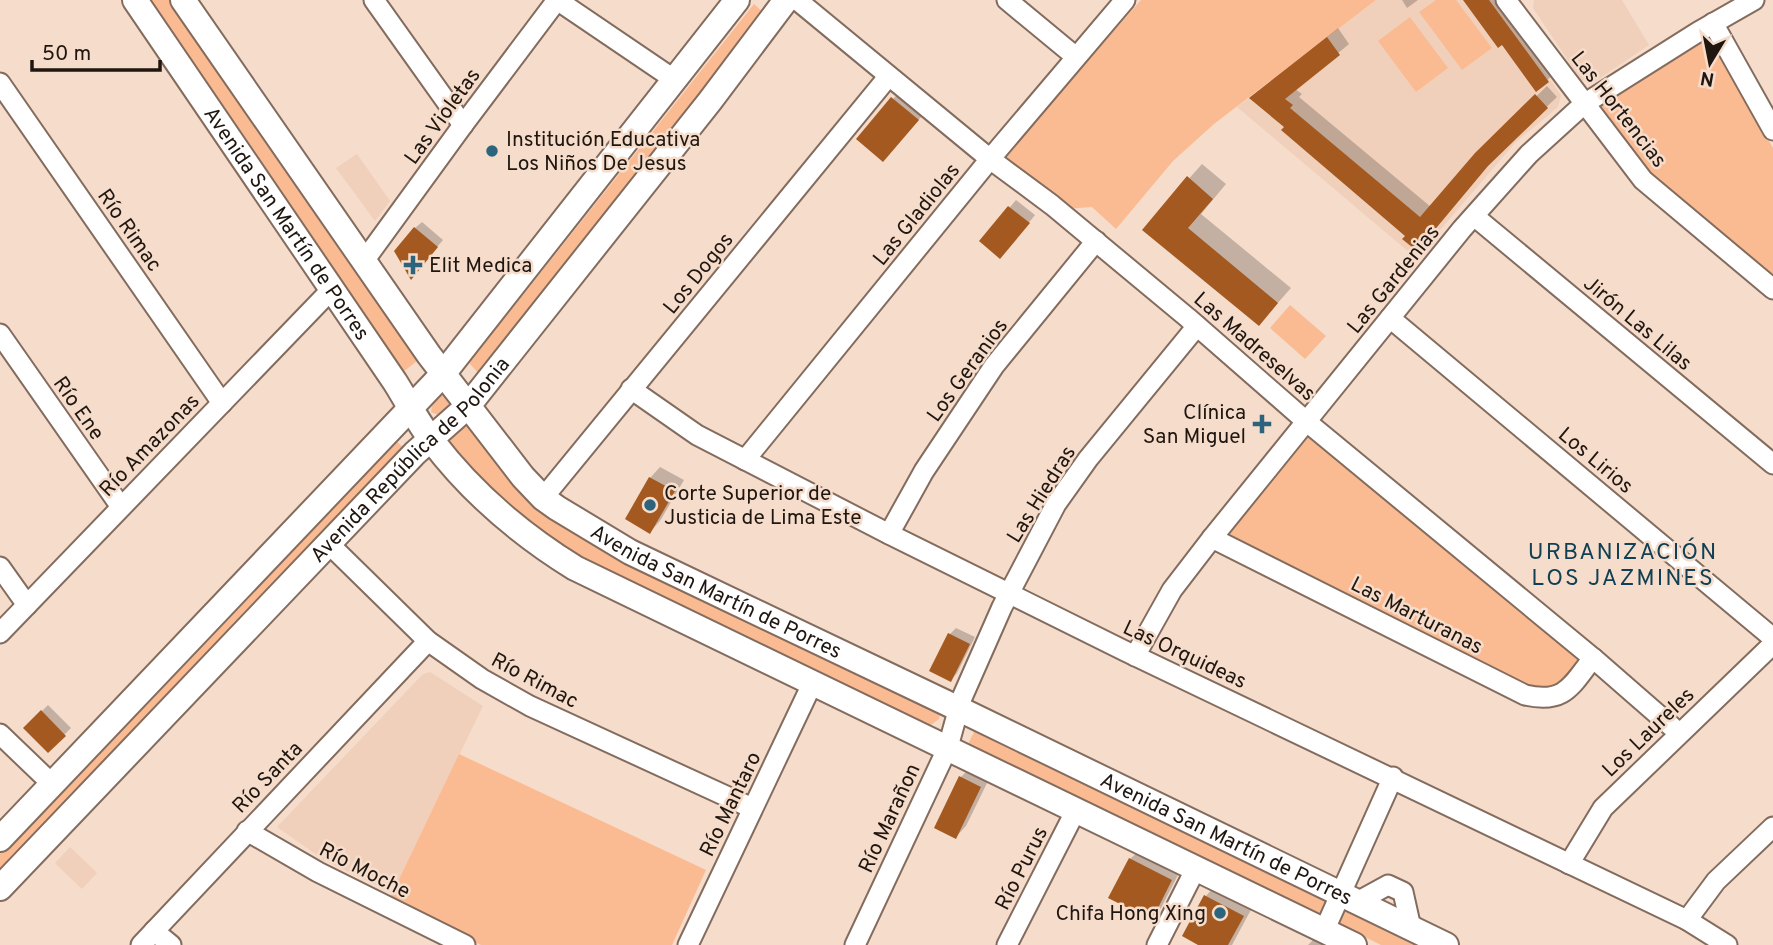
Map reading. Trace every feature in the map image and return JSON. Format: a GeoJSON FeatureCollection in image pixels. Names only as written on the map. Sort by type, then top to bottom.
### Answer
{"type":"FeatureCollection","features":[{"type":"Feature","properties":{"kind":"main road","name":"Avenida San Martín de Porres"},"geometry":{"type":"LineString","coordinates":[[135,0],[332,289],[431,440],[476,491],[509,523],[540,547],[575,568],[1354,945]]}},
{"type":"Feature","properties":{"kind":"main road","name":"Avenida San Martín de Porres"},"geometry":{"type":"LineString","coordinates":[[183,0],[443,374],[523,477],[543,498],[578,523],[630,552],[1446,945]]}},
{"type":"Feature","properties":{"kind":"main road","name":"Avenida República de Polonia"},"geometry":{"type":"LineString","coordinates":[[0,839],[443,374],[737,0]]}},
{"type":"Feature","properties":{"kind":"main road","name":"Avenida República de Polonia"},"geometry":{"type":"LineString","coordinates":[[0,888],[415,453],[468,406],[710,101],[786,0]]}},
{"type":"Feature","properties":{"kind":"street"},"geometry":{"type":"LineString","coordinates":[[374,0],[463,125]]}},
{"type":"Feature","properties":{"kind":"street","name":"Las Violetas"},"geometry":{"type":"LineString","coordinates":[[364,261],[557,0]]}},
{"type":"Feature","properties":{"kind":"street"},"geometry":{"type":"LineString","coordinates":[[557,0],[675,80]]}},
{"type":"Feature","properties":{"kind":"street","name":"Las Madreselvas"},"geometry":{"type":"LineString","coordinates":[[797,0],[989,159],[1096,241],[1307,422],[1593,658],[1679,733]]}},
{"type":"Feature","properties":{"kind":"street"},"geometry":{"type":"LineString","coordinates":[[1007,0],[1076,57]]}},
{"type":"Feature","properties":{"kind":"street","name":"Las Gladiolas"},"geometry":{"type":"LineString","coordinates":[[745,460],[989,159],[1125,0]]}},
{"type":"Feature","properties":{"kind":"street","name":"Las Hortencias"},"geometry":{"type":"LineString","coordinates":[[1506,0],[1643,180],[1773,289]]}},
{"type":"Feature","properties":{"kind":"street","name":"Las Gardenias"},"geometry":{"type":"LineString","coordinates":[[1135,656],[1172,590],[1212,538],[1474,216],[1529,154],[1584,104],[1713,23],[1755,0]]}},
{"type":"Feature","properties":{"kind":"street"},"geometry":{"type":"LineString","coordinates":[[1713,23],[1773,130]]}},
{"type":"Feature","properties":{"kind":"street","name":"Los Dogos"},"geometry":{"type":"LineString","coordinates":[[543,498],[888,77]]}},
{"type":"Feature","properties":{"kind":"street","name":"Río Rimac"},"geometry":{"type":"LineString","coordinates":[[0,83],[222,403]]}},
{"type":"Feature","properties":{"kind":"street","name":"Jirón Las Lilas"},"geometry":{"type":"LineString","coordinates":[[1474,216],[1773,464]]}},
{"type":"Feature","properties":{"kind":"street","name":"Los Geranios"},"geometry":{"type":"LineString","coordinates":[[889,534],[924,471],[994,366],[1096,241]]}},
{"type":"Feature","properties":{"kind":"street","name":"Río Amazonas"},"geometry":{"type":"LineString","coordinates":[[0,633],[332,289]]}},
{"type":"Feature","properties":{"kind":"street","name":"Los Lirios"},"geometry":{"type":"LineString","coordinates":[[1390,318],[1773,638]]}},
{"type":"Feature","properties":{"kind":"street","name":"Las Hiedras"},"geometry":{"type":"LineString","coordinates":[[957,708],[1009,594],[1064,493],[1088,459],[1197,326]]}},
{"type":"Feature","properties":{"kind":"street","name":"Río Ene"},"geometry":{"type":"LineString","coordinates":[[0,334],[121,507]]}},
{"type":"Feature","properties":{"kind":"street","name":"Las Orquideas"},"geometry":{"type":"LineString","coordinates":[[631,389],[697,435],[889,534],[1135,656],[1393,777],[1687,920],[1727,945]]}},
{"type":"Feature","properties":{"kind":"street","name":"Las Marturanas"},"geometry":{"type":"LineString","coordinates":[[1212,538],[1525,695],[1539,698],[1559,696],[1569,688],[1593,658]]}},
{"type":"Feature","properties":{"kind":"street","name":"Río Rimac"},"geometry":{"type":"LineString","coordinates":[[328,543],[428,641],[482,679],[530,706],[752,808]]}},
{"type":"Feature","properties":{"kind":"street"},"geometry":{"type":"LineString","coordinates":[[0,567],[27,605]]}},
{"type":"Feature","properties":{"kind":"street","name":"Río Santa"},"geometry":{"type":"LineString","coordinates":[[147,938],[428,641]]}},
{"type":"Feature","properties":{"kind":"street","name":"Los Laureles"},"geometry":{"type":"LineString","coordinates":[[1569,864],[1604,808],[1773,644]]}},
{"type":"Feature","properties":{"kind":"street","name":"Río Mantaro"},"geometry":{"type":"LineString","coordinates":[[688,945],[813,682]]}},
{"type":"Feature","properties":{"kind":"street","name":"Río Marañon"},"geometry":{"type":"LineString","coordinates":[[855,945],[948,747],[957,708]]}},
{"type":"Feature","properties":{"kind":"street"},"geometry":{"type":"LineString","coordinates":[[0,734],[52,785]]}},
{"type":"Feature","properties":{"kind":"street"},"geometry":{"type":"LineString","coordinates":[[1324,931],[1349,898],[1393,777]]}},
{"type":"Feature","properties":{"kind":"street","name":"Río Purus"},"geometry":{"type":"LineString","coordinates":[[1007,945],[1075,811]]}},
{"type":"Feature","properties":{"kind":"street"},"geometry":{"type":"LineString","coordinates":[[1687,920],[1716,881],[1773,827]]}},
{"type":"Feature","properties":{"kind":"street","name":"Río Moche"},"geometry":{"type":"LineString","coordinates":[[247,831],[318,872],[465,945]]}},
{"type":"Feature","properties":{"kind":"street"},"geometry":{"type":"LineString","coordinates":[[1157,945],[1195,870]]}},
{"type":"Feature","properties":{"kind":"street"},"geometry":{"type":"LineString","coordinates":[[147,938],[171,945]]}},
{"type":"Feature","properties":{"kind":"shaded area"},"geometry":{"type":"Polygon","coordinates":[[[146,0],[174,0],[422,357],[403,372],[146,0]]]}},
{"type":"Feature","properties":{"kind":"shaded area"},"geometry":{"type":"Polygon","coordinates":[[[1141,0],[1376,0],[1214,124],[1173,161],[1116,229],[1092,207],[1064,209],[1001,159],[1141,0]]]}},
{"type":"Feature","properties":{"kind":"shaded area"},"geometry":{"type":"Polygon","coordinates":[[[1376,0],[1493,0],[1561,95],[1558,107],[1515,143],[1416,258],[1237,107],[1376,0]]]}},
{"type":"Feature","properties":{"kind":"shaded area"},"geometry":{"type":"Polygon","coordinates":[[[1436,0],[1456,0],[1492,48],[1462,70],[1419,12],[1436,0]]]}},
{"type":"Feature","properties":{"kind":"shaded area"},"geometry":{"type":"Polygon","coordinates":[[[1534,0],[1622,0],[1649,45],[1593,83],[1581,80],[1533,8],[1534,0]]]}},
{"type":"Feature","properties":{"kind":"shaded area"},"geometry":{"type":"Polygon","coordinates":[[[754,4],[767,16],[482,377],[469,363],[754,4]]]}},
{"type":"Feature","properties":{"kind":"shaded area"},"geometry":{"type":"Polygon","coordinates":[[[1410,17],[1448,68],[1416,92],[1378,41],[1410,17]]]}},
{"type":"Feature","properties":{"kind":"shaded area"},"geometry":{"type":"Polygon","coordinates":[[[1707,35],[1773,148],[1773,280],[1647,175],[1596,105],[1707,35]]]}},
{"type":"Feature","properties":{"kind":"shaded area"},"geometry":{"type":"Polygon","coordinates":[[[357,154],[390,201],[375,221],[336,168],[357,154]]]}},
{"type":"Feature","properties":{"kind":"shaded area"},"geometry":{"type":"Polygon","coordinates":[[[1290,305],[1326,336],[1305,359],[1270,328],[1290,305]]]}},
{"type":"Feature","properties":{"kind":"shaded area"},"geometry":{"type":"Polygon","coordinates":[[[442,395],[450,396],[453,405],[440,416],[431,412],[432,406],[442,395]]]}},
{"type":"Feature","properties":{"kind":"shaded area"},"geometry":{"type":"Polygon","coordinates":[[[468,423],[534,496],[941,709],[939,719],[928,727],[555,544],[453,453],[447,444],[448,433],[460,424],[468,423]]]}},
{"type":"Feature","properties":{"kind":"shaded area"},"geometry":{"type":"Polygon","coordinates":[[[1305,431],[1582,658],[1568,684],[1536,691],[1223,533],[1305,431]]]}},
{"type":"Feature","properties":{"kind":"shaded area"},"geometry":{"type":"Polygon","coordinates":[[[394,439],[407,451],[0,873],[0,849],[394,439]]]}},
{"type":"Feature","properties":{"kind":"shaded area"},"geometry":{"type":"Polygon","coordinates":[[[430,672],[483,706],[392,893],[324,860],[277,827],[423,674],[430,672]]]}},
{"type":"Feature","properties":{"kind":"shaded area"},"geometry":{"type":"Polygon","coordinates":[[[977,726],[1329,895],[1321,917],[967,746],[977,726]]]}},
{"type":"Feature","properties":{"kind":"shaded area"},"geometry":{"type":"Polygon","coordinates":[[[459,754],[706,870],[672,945],[481,945],[389,900],[459,754]]]}},
{"type":"Feature","properties":{"kind":"shaded area"},"geometry":{"type":"Polygon","coordinates":[[[70,847],[97,873],[82,889],[55,863],[70,847]]]}},
{"type":"Feature","properties":{"kind":"shaded area"},"geometry":{"type":"Polygon","coordinates":[[[1344,908],[1427,945],[1381,945],[1339,924],[1344,908]]]}},
{"type":"Feature","properties":{"kind":"building"},"geometry":{"type":"Polygon","coordinates":[[[1463,0],[1489,0],[1549,82],[1536,92],[1502,45],[1498,48],[1463,0]]]}},
{"type":"Feature","properties":{"kind":"building"},"geometry":{"type":"Polygon","coordinates":[[[1327,37],[1340,55],[1285,99],[1293,105],[1290,108],[1420,217],[1475,153],[1535,94],[1548,108],[1488,166],[1417,251],[1402,239],[1405,236],[1281,130],[1284,127],[1249,98],[1327,37]]]}},
{"type":"Feature","properties":{"kind":"building"},"geometry":{"type":"Polygon","coordinates":[[[891,97],[919,120],[883,162],[856,139],[891,97]]]}},
{"type":"Feature","properties":{"kind":"building"},"geometry":{"type":"Polygon","coordinates":[[[1187,176],[1213,199],[1188,228],[1278,303],[1259,326],[1142,230],[1187,176]]]}},
{"type":"Feature","properties":{"kind":"building"},"geometry":{"type":"Polygon","coordinates":[[[1008,206],[1030,223],[1000,259],[979,241],[1008,206]]]}},
{"type":"Feature","properties":{"kind":"building","name":"Elit Medica"},"geometry":{"type":"Polygon","coordinates":[[[414,227],[438,247],[411,280],[394,251],[414,227]]]}},
{"type":"Feature","properties":{"kind":"building","name":"Corte Superior de Justicia de Lima Este"},"geometry":{"type":"Polygon","coordinates":[[[649,477],[675,491],[650,534],[625,519],[649,477]]]}},
{"type":"Feature","properties":{"kind":"building"},"geometry":{"type":"Polygon","coordinates":[[[948,633],[970,644],[951,682],[929,671],[948,633]]]}},
{"type":"Feature","properties":{"kind":"building"},"geometry":{"type":"Polygon","coordinates":[[[41,710],[66,736],[48,753],[23,728],[41,710]]]}},
{"type":"Feature","properties":{"kind":"building"},"geometry":{"type":"Polygon","coordinates":[[[959,776],[981,787],[956,839],[934,828],[959,776]]]}},
{"type":"Feature","properties":{"kind":"building"},"geometry":{"type":"Polygon","coordinates":[[[1129,858],[1172,880],[1152,920],[1108,898],[1129,858]]]}},
{"type":"Feature","properties":{"kind":"building"},"geometry":{"type":"Polygon","coordinates":[[[1204,895],[1244,916],[1228,945],[1198,945],[1182,936],[1204,895]]]}},
{"type":"Feature","properties":{"kind":"place","name":"Institución Educativa Los Niños De Jesus"},"geometry":{"type":"Point","coordinates":[492,151]}},
{"type":"Feature","properties":{"kind":"place","name":"Elit Medica"},"geometry":{"type":"Point","coordinates":[413,265]}},
{"type":"Feature","properties":{"kind":"place","name":"Clínica San Miguel"},"geometry":{"type":"Point","coordinates":[1262,424]}},
{"type":"Feature","properties":{"kind":"place","name":"Corte Superior de Justicia de Lima Este"},"geometry":{"type":"Point","coordinates":[650,505]}},
{"type":"Feature","properties":{"kind":"place","name":"Chifa Hong Xing"},"geometry":{"type":"Point","coordinates":[1220,913]}},
{"type":"Feature","properties":{"kind":"district","name":"URBANIZACIÓN LOS JAZMINES"},"geometry":{"type":"Point","coordinates":[1623,564]}}]}
